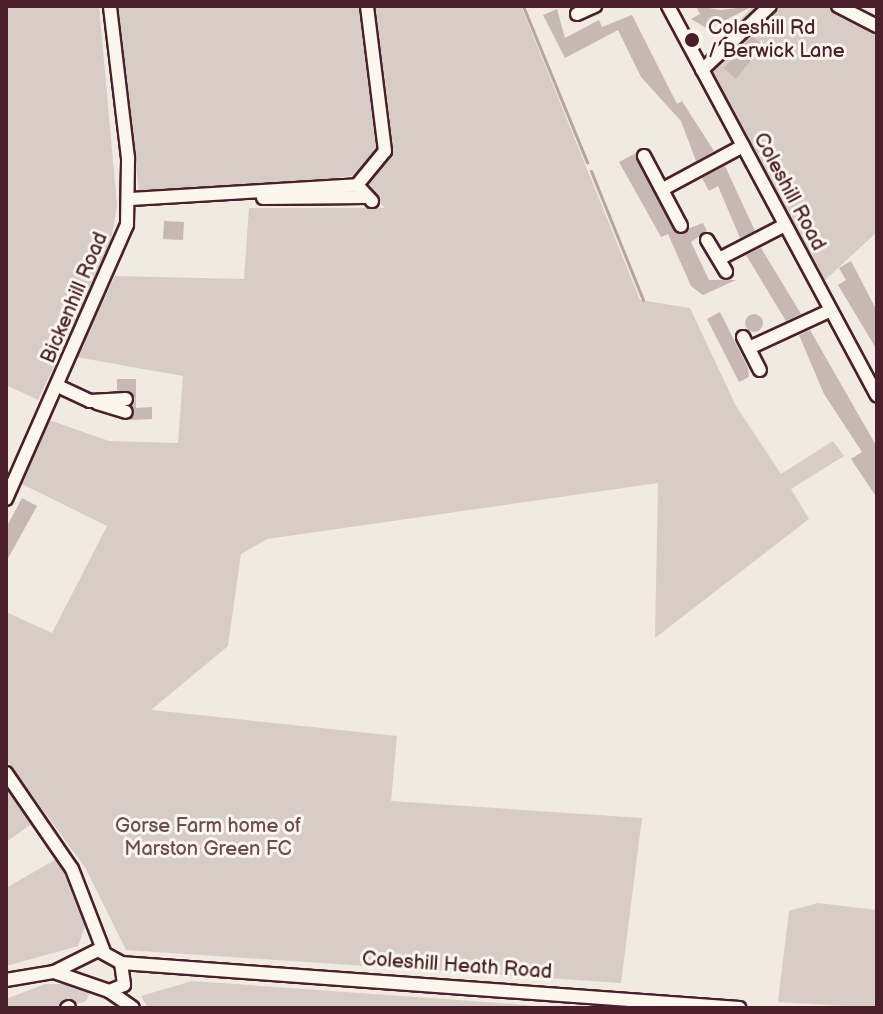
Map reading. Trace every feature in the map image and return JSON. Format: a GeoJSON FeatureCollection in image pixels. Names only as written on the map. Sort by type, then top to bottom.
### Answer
{"type":"FeatureCollection","features":[{"type":"Feature","properties":{"kind":"street","name":"Bickenhill Road"},"geometry":{"type":"LineString","coordinates":[[6,499],[60,387],[120,250],[131,199],[110,6]]}},
{"type":"Feature","properties":{"kind":"street"},"geometry":{"type":"LineString","coordinates":[[256,197],[357,185],[385,151],[367,6]]}},
{"type":"Feature","properties":{"kind":"street","name":"Coleshill Road"},"geometry":{"type":"LineString","coordinates":[[668,6],[829,311],[873,379],[877,396]]}},
{"type":"Feature","properties":{"kind":"street"},"geometry":{"type":"LineString","coordinates":[[702,70],[770,6]]}},
{"type":"Feature","properties":{"kind":"street"},"geometry":{"type":"LineString","coordinates":[[838,6],[877,26]]}},
{"type":"Feature","properties":{"kind":"street"},"geometry":{"type":"LineString","coordinates":[[663,189],[743,146]]}},
{"type":"Feature","properties":{"kind":"street"},"geometry":{"type":"LineString","coordinates":[[644,156],[681,226]]}},
{"type":"Feature","properties":{"kind":"street"},"geometry":{"type":"LineString","coordinates":[[131,199],[256,197],[354,203],[368,199],[357,185]]}},
{"type":"Feature","properties":{"kind":"street"},"geometry":{"type":"LineString","coordinates":[[719,259],[785,225]]}},
{"type":"Feature","properties":{"kind":"street"},"geometry":{"type":"LineString","coordinates":[[707,240],[726,272]]}},
{"type":"Feature","properties":{"kind":"street"},"geometry":{"type":"LineString","coordinates":[[760,370],[746,342],[829,311]]}},
{"type":"Feature","properties":{"kind":"street"},"geometry":{"type":"LineString","coordinates":[[60,387],[90,401],[126,405]]}},
{"type":"Feature","properties":{"kind":"street"},"geometry":{"type":"LineString","coordinates":[[6,773],[72,869],[104,952],[121,963],[133,1008]]}},
{"type":"Feature","properties":{"kind":"street"},"geometry":{"type":"LineString","coordinates":[[82,976],[93,922]]}},
{"type":"Feature","properties":{"kind":"street"},"geometry":{"type":"LineString","coordinates":[[6,980],[54,972],[86,956],[104,952]]}},
{"type":"Feature","properties":{"kind":"street","name":"Coleshill Heath Road"},"geometry":{"type":"LineString","coordinates":[[121,963],[739,1008]]}},
{"type":"Feature","properties":{"kind":"street","name":"Coleshill Heath Road"},"geometry":{"type":"LineString","coordinates":[[124,981],[171,968]]}},
{"type":"Feature","properties":{"kind":"street"},"geometry":{"type":"LineString","coordinates":[[54,972],[82,976],[133,1008]]}},
{"type":"Feature","properties":{"kind":"street"},"geometry":{"type":"LineString","coordinates":[[109,991],[124,981]]}},
{"type":"Feature","properties":{"kind":"green space"},"geometry":{"type":"Polygon","coordinates":[[[6,6],[99,6],[117,205],[110,247],[38,400],[6,385],[6,6]]]}},
{"type":"Feature","properties":{"kind":"green space","name":"Gorse Farm home of Marston Green FC"},"geometry":{"type":"Polygon","coordinates":[[[118,6],[521,6],[640,300],[690,308],[736,406],[781,474],[833,441],[844,456],[791,489],[809,519],[655,638],[658,483],[267,539],[241,554],[228,646],[151,710],[397,736],[391,801],[642,818],[621,983],[126,950],[86,869],[6,759],[6,612],[52,633],[107,526],[18,482],[49,420],[109,441],[178,443],[183,376],[76,357],[115,276],[244,279],[249,208],[385,208],[358,175],[248,190],[139,192],[118,6]]]}},
{"type":"Feature","properties":{"kind":"green space"},"geometry":{"type":"Polygon","coordinates":[[[753,6],[853,6],[877,17],[877,232],[824,281],[705,59],[753,6]]]}},
{"type":"Feature","properties":{"kind":"green space"},"geometry":{"type":"Polygon","coordinates":[[[6,787],[33,823],[6,842],[6,787]]]}},
{"type":"Feature","properties":{"kind":"green space"},"geometry":{"type":"Polygon","coordinates":[[[58,858],[85,926],[78,946],[6,966],[6,888],[58,858]]]}},
{"type":"Feature","properties":{"kind":"green space"},"geometry":{"type":"Polygon","coordinates":[[[818,903],[877,910],[877,1008],[778,1002],[789,911],[818,903]]]}},
{"type":"Feature","properties":{"kind":"green space"},"geometry":{"type":"Polygon","coordinates":[[[192,981],[554,1008],[148,1008],[141,996],[192,981]]]}},
{"type":"Feature","properties":{"kind":"green space"},"geometry":{"type":"Polygon","coordinates":[[[45,984],[75,984],[90,993],[85,1002],[52,1008],[6,1008],[6,999],[45,984]]]}},
{"type":"Feature","properties":{"kind":"building"},"geometry":{"type":"Polygon","coordinates":[[[696,6],[721,10],[753,6],[708,29],[691,19],[700,14],[696,6]]]}},
{"type":"Feature","properties":{"kind":"building"},"geometry":{"type":"Polygon","coordinates":[[[557,9],[565,38],[599,20],[602,27],[632,15],[677,104],[682,101],[714,151],[696,161],[681,121],[641,77],[618,30],[565,58],[543,15],[557,9]]]}},
{"type":"Feature","properties":{"kind":"building"},"geometry":{"type":"Polygon","coordinates":[[[752,36],[763,45],[736,79],[724,68],[752,36]]]}},
{"type":"Feature","properties":{"kind":"building"},"geometry":{"type":"Polygon","coordinates":[[[636,153],[676,233],[703,223],[707,231],[691,242],[709,280],[736,280],[703,295],[691,286],[668,234],[661,237],[619,162],[636,153]]]}},
{"type":"Feature","properties":{"kind":"building"},"geometry":{"type":"Polygon","coordinates":[[[725,166],[755,231],[740,238],[718,186],[709,191],[702,178],[725,166]]]}},
{"type":"Feature","properties":{"kind":"building"},"geometry":{"type":"Polygon","coordinates":[[[164,221],[184,222],[183,240],[163,239],[164,221]]]}},
{"type":"Feature","properties":{"kind":"building"},"geometry":{"type":"Polygon","coordinates":[[[761,248],[801,314],[786,321],[746,255],[761,248]]]}},
{"type":"Feature","properties":{"kind":"building"},"geometry":{"type":"Polygon","coordinates":[[[851,261],[877,311],[877,350],[838,285],[846,280],[839,268],[851,261]]]}},
{"type":"Feature","properties":{"kind":"building"},"geometry":{"type":"Polygon","coordinates":[[[720,312],[748,368],[749,377],[739,382],[707,319],[720,312]]]}},
{"type":"Feature","properties":{"kind":"building"},"geometry":{"type":"Polygon","coordinates":[[[750,314],[758,314],[763,323],[761,330],[750,332],[745,327],[745,319],[750,314]]]}},
{"type":"Feature","properties":{"kind":"building"},"geometry":{"type":"Polygon","coordinates":[[[810,330],[877,447],[877,498],[851,459],[862,452],[824,394],[799,335],[810,330]]]}},
{"type":"Feature","properties":{"kind":"building"},"geometry":{"type":"Polygon","coordinates":[[[117,379],[136,379],[136,408],[152,407],[152,419],[130,420],[135,398],[117,390],[117,379]]]}},
{"type":"Feature","properties":{"kind":"building"},"geometry":{"type":"Polygon","coordinates":[[[22,498],[37,506],[6,562],[6,528],[22,498]]]}},
{"type":"Feature","properties":{"kind":"waterway"},"geometry":{"type":"LineString","coordinates":[[523,6],[587,162]]}},
{"type":"Feature","properties":{"kind":"waterway"},"geometry":{"type":"LineString","coordinates":[[591,171],[643,300]]}},
{"type":"Feature","properties":{"kind":"place","name":"Coleshill Rd / Berwick Lane"},"geometry":{"type":"Point","coordinates":[692,40]}}]}
